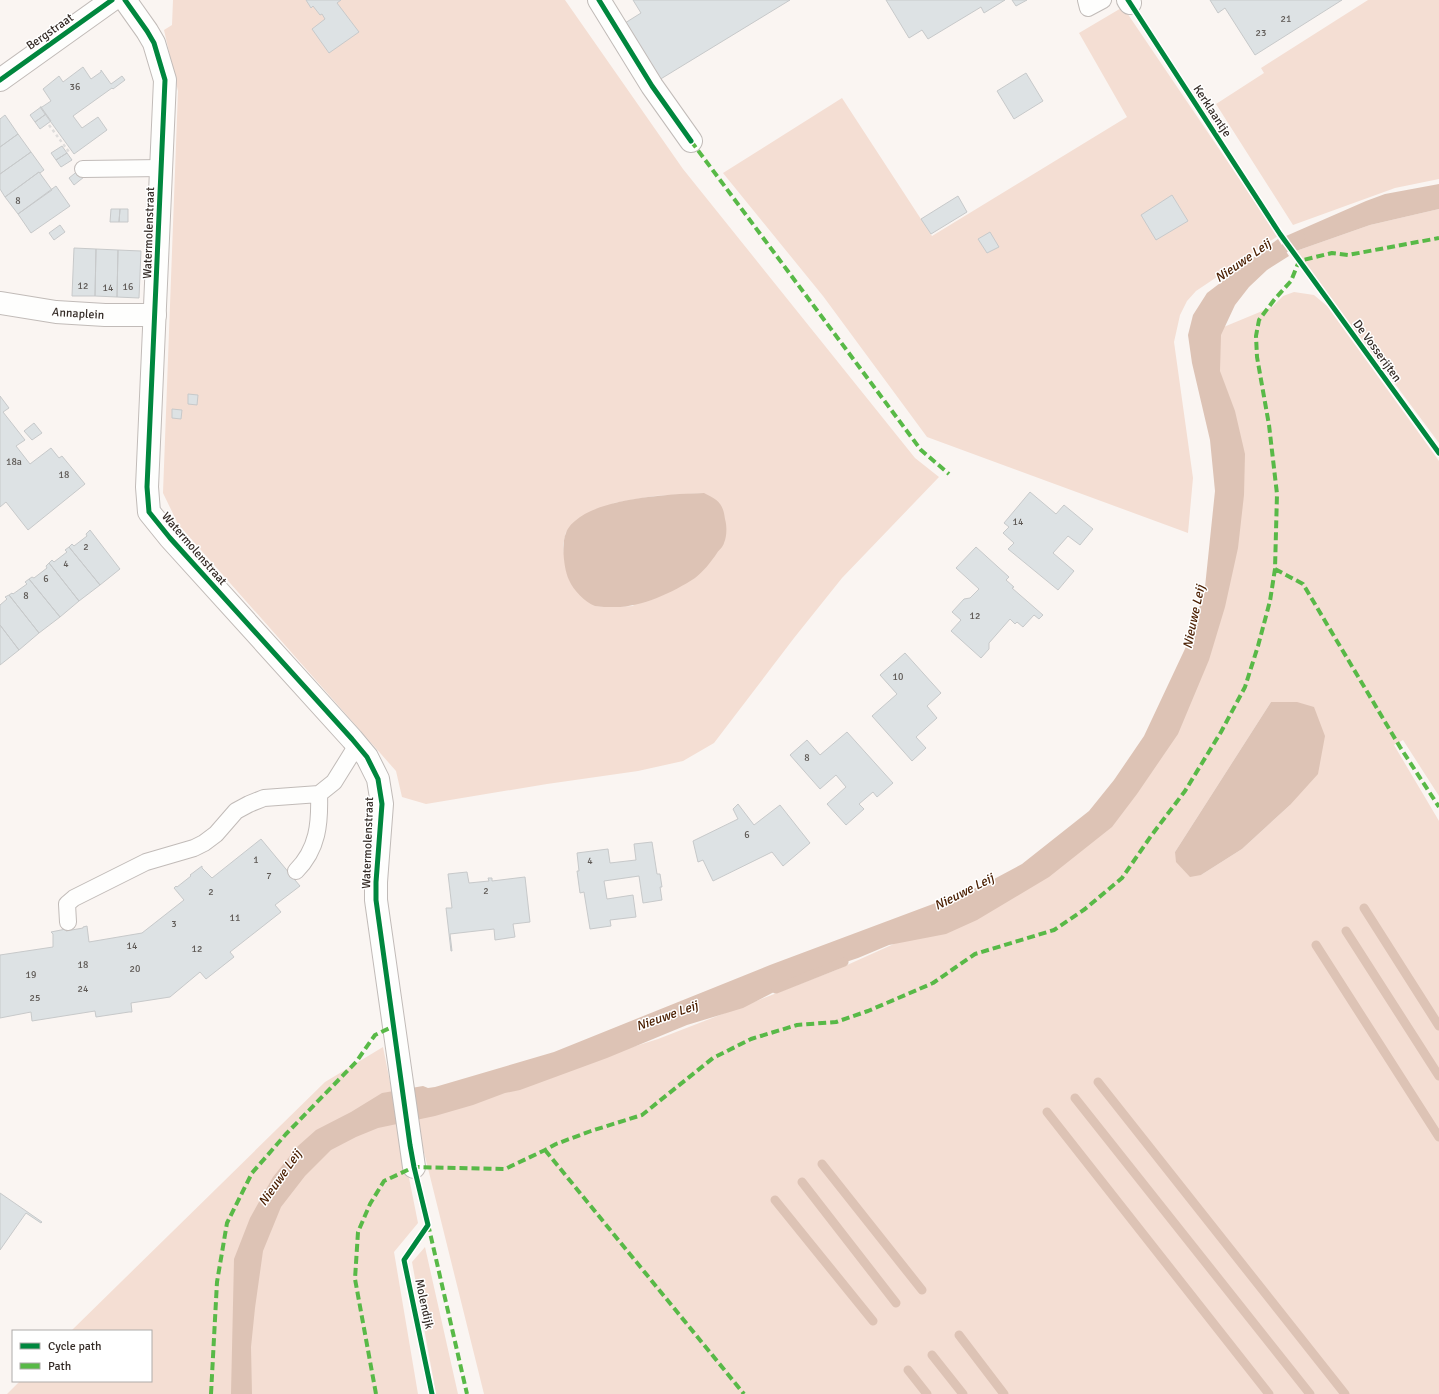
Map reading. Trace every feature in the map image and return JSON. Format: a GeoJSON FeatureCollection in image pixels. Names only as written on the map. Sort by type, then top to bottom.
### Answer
{"type":"FeatureCollection","features":[{"type":"Feature","properties":{"kind":"street","name":"Bergstraat"},"geometry":{"type":"LineString","coordinates":[[0,80],[112,0]]}},
{"type":"Feature","properties":{"kind":"street","name":"Watermolenstraat"},"geometry":{"type":"LineString","coordinates":[[125,0],[154,43],[165,80],[148,487],[149,512],[170,538],[358,746],[367,757],[378,779],[382,804],[376,900],[414,1167]]}},
{"type":"Feature","properties":{"kind":"street"},"geometry":{"type":"LineString","coordinates":[[598,0],[652,86],[691,141]]}},
{"type":"Feature","properties":{"kind":"street","name":"Annaplein"},"geometry":{"type":"LineString","coordinates":[[1,303],[56,312],[156,316]]}},
{"type":"Feature","properties":{"kind":"lane"},"geometry":{"type":"LineString","coordinates":[[1086,0],[1088,8],[1103,0]]}},
{"type":"Feature","properties":{"kind":"lane"},"geometry":{"type":"LineString","coordinates":[[83,169],[162,168]]}},
{"type":"Feature","properties":{"kind":"lane"},"geometry":{"type":"LineString","coordinates":[[68,922],[68,904],[74,898],[146,862],[194,848],[204,843],[216,834],[236,811],[249,804],[264,798],[318,794],[334,782],[358,746]]}},
{"type":"Feature","properties":{"kind":"lane"},"geometry":{"type":"LineString","coordinates":[[296,871],[301,866],[314,844],[318,829],[318,794]]}},
{"type":"Feature","properties":{"kind":"path"},"geometry":{"type":"LineString","coordinates":[[49,125],[83,169]]}},
{"type":"Feature","properties":{"kind":"shaded area"},"geometry":{"type":"Polygon","coordinates":[[[173,0],[565,0],[683,169],[915,458],[939,477],[842,578],[714,743],[683,761],[638,771],[426,804],[402,797],[396,771],[178,524],[163,493],[178,91],[164,30],[172,25],[173,0]],[[704,493],[654,496],[614,503],[566,532],[563,545],[565,563],[595,606],[633,606],[704,493]]]}},
{"type":"Feature","properties":{"kind":"shaded area"},"geometry":{"type":"Polygon","coordinates":[[[1368,0],[1439,0],[1439,179],[1395,188],[1293,225],[1216,104],[1264,73],[1261,68],[1368,0]]]}},
{"type":"Feature","properties":{"kind":"shaded area"},"geometry":{"type":"Polygon","coordinates":[[[1123,7],[1278,236],[1196,291],[1187,301],[1180,315],[1174,342],[1193,478],[1188,533],[927,437],[823,296],[723,173],[842,98],[932,236],[1127,117],[1079,33],[1123,7]]]}},
{"type":"Feature","properties":{"kind":"shaded area"},"geometry":{"type":"Polygon","coordinates":[[[1439,209],[1439,443],[1296,251],[1370,225],[1439,209]]]}},
{"type":"Feature","properties":{"kind":"shaded area"},"geometry":{"type":"Polygon","coordinates":[[[1294,292],[1314,295],[1327,306],[1439,461],[1439,796],[1403,740],[1394,745],[1439,821],[1439,1394],[484,1394],[414,1112],[511,1085],[658,1039],[836,970],[976,907],[1143,770],[1229,535],[1214,331],[1272,307],[1283,296],[1294,292]],[[1271,702],[1175,852],[1201,875],[1242,849],[1290,805],[1271,702]]]}},
{"type":"Feature","properties":{"kind":"shaded area"},"geometry":{"type":"Polygon","coordinates":[[[383,1047],[418,1223],[394,1252],[418,1394],[7,1394],[19,1382],[152,1382],[152,1330],[72,1330],[325,1082],[383,1047]]]}},
{"type":"Feature","properties":{"kind":"shaded area"},"geometry":{"type":"Polygon","coordinates":[[[425,1247],[458,1394],[436,1394],[412,1262],[425,1247]]]}},
{"type":"Feature","properties":{"kind":"water"},"geometry":{"type":"Polygon","coordinates":[[[1439,184],[1439,209],[1370,225],[1296,251],[1286,236],[1385,194],[1439,184]]]}},
{"type":"Feature","properties":{"kind":"water"},"geometry":{"type":"Polygon","coordinates":[[[1278,239],[1289,256],[1267,270],[1249,287],[1235,305],[1221,335],[1220,371],[1235,411],[1245,454],[1244,495],[1238,548],[1225,607],[1209,660],[1178,734],[1137,794],[1112,827],[1049,877],[977,920],[946,934],[889,945],[858,958],[807,975],[743,1008],[687,1025],[607,1058],[520,1090],[505,1093],[473,1105],[435,1116],[378,1128],[331,1150],[305,1176],[281,1207],[263,1251],[251,1347],[252,1394],[231,1394],[234,1259],[250,1218],[273,1177],[298,1146],[316,1130],[351,1112],[382,1093],[423,1086],[428,1088],[435,1087],[554,1052],[770,965],[981,886],[1022,864],[1089,811],[1114,780],[1144,736],[1191,636],[1205,587],[1215,491],[1210,440],[1192,363],[1188,335],[1193,315],[1207,293],[1278,239]]]}},
{"type":"Feature","properties":{"kind":"water"},"geometry":{"type":"Polygon","coordinates":[[[704,493],[716,500],[723,509],[726,522],[726,534],[722,547],[707,567],[695,578],[666,594],[645,602],[623,607],[595,606],[583,599],[573,588],[566,570],[563,550],[564,538],[570,526],[586,513],[618,502],[655,496],[704,493]]]}},
{"type":"Feature","properties":{"kind":"water"},"geometry":{"type":"Polygon","coordinates":[[[1271,702],[1297,702],[1314,707],[1325,736],[1318,774],[1290,805],[1242,849],[1201,875],[1190,877],[1176,862],[1175,852],[1271,702]]]}},
{"type":"Feature","properties":{"kind":"building"},"geometry":{"type":"Polygon","coordinates":[[[306,0],[341,0],[337,3],[359,32],[329,53],[312,29],[325,19],[313,6],[311,8],[306,0]]]}},
{"type":"Feature","properties":{"kind":"building"},"geometry":{"type":"Polygon","coordinates":[[[633,0],[790,0],[659,80],[625,23],[641,13],[633,0]]]}},
{"type":"Feature","properties":{"kind":"building"},"geometry":{"type":"Polygon","coordinates":[[[886,0],[1005,0],[984,13],[981,7],[928,39],[922,30],[909,38],[886,0]]]}},
{"type":"Feature","properties":{"kind":"building"},"geometry":{"type":"Polygon","coordinates":[[[1012,0],[1027,0],[1016,6],[1012,0]]]}},
{"type":"Feature","properties":{"kind":"building"},"geometry":{"type":"Polygon","coordinates":[[[1210,0],[1342,0],[1255,55],[1225,8],[1218,13],[1210,0]]]}},
{"type":"Feature","properties":{"kind":"building"},"geometry":{"type":"Polygon","coordinates":[[[83,67],[91,79],[101,72],[101,70],[111,84],[122,76],[125,80],[73,116],[82,128],[98,117],[107,130],[74,154],[40,107],[51,101],[43,89],[59,76],[63,82],[83,67]]]}},
{"type":"Feature","properties":{"kind":"building"},"geometry":{"type":"Polygon","coordinates":[[[1026,73],[1043,101],[1014,119],[997,91],[1026,73]]]}},
{"type":"Feature","properties":{"kind":"building"},"geometry":{"type":"Polygon","coordinates":[[[41,107],[46,114],[35,122],[30,115],[41,107]]]}},
{"type":"Feature","properties":{"kind":"building"},"geometry":{"type":"Polygon","coordinates":[[[46,114],[51,121],[40,129],[35,122],[46,114]]]}},
{"type":"Feature","properties":{"kind":"building"},"geometry":{"type":"Polygon","coordinates":[[[5,115],[18,134],[0,147],[0,119],[5,115]]]}},
{"type":"Feature","properties":{"kind":"building"},"geometry":{"type":"Polygon","coordinates":[[[18,134],[31,152],[0,174],[0,147],[18,134]]]}},
{"type":"Feature","properties":{"kind":"building"},"geometry":{"type":"Polygon","coordinates":[[[62,146],[67,153],[56,160],[51,153],[62,146]]]}},
{"type":"Feature","properties":{"kind":"building"},"geometry":{"type":"Polygon","coordinates":[[[31,152],[44,170],[40,173],[39,172],[5,197],[0,189],[0,174],[31,152]]]}},
{"type":"Feature","properties":{"kind":"building"},"geometry":{"type":"Polygon","coordinates":[[[67,153],[72,160],[61,167],[56,160],[67,153]]]}},
{"type":"Feature","properties":{"kind":"building"},"geometry":{"type":"Polygon","coordinates":[[[79,170],[84,177],[74,185],[69,178],[79,170]]]}},
{"type":"Feature","properties":{"kind":"building"},"geometry":{"type":"Polygon","coordinates":[[[39,172],[52,190],[18,214],[5,197],[39,172]]]}},
{"type":"Feature","properties":{"kind":"building"},"geometry":{"type":"Polygon","coordinates":[[[56,186],[70,206],[31,233],[18,214],[56,186]]]}},
{"type":"Feature","properties":{"kind":"building"},"geometry":{"type":"Polygon","coordinates":[[[1172,195],[1188,221],[1156,240],[1141,215],[1172,195]]]}},
{"type":"Feature","properties":{"kind":"building"},"geometry":{"type":"Polygon","coordinates":[[[958,196],[967,212],[931,234],[921,219],[958,196]]]}},
{"type":"Feature","properties":{"kind":"building"},"geometry":{"type":"Polygon","coordinates":[[[111,209],[120,209],[119,222],[110,222],[111,209]]]}},
{"type":"Feature","properties":{"kind":"building"},"geometry":{"type":"Polygon","coordinates":[[[120,209],[128,209],[128,222],[119,222],[120,209]]]}},
{"type":"Feature","properties":{"kind":"building"},"geometry":{"type":"Polygon","coordinates":[[[60,225],[65,232],[54,240],[49,233],[60,225]]]}},
{"type":"Feature","properties":{"kind":"building"},"geometry":{"type":"Polygon","coordinates":[[[990,232],[999,247],[987,253],[978,239],[990,232]]]}},
{"type":"Feature","properties":{"kind":"building"},"geometry":{"type":"Polygon","coordinates":[[[74,248],[96,249],[95,296],[72,296],[74,248]]]}},
{"type":"Feature","properties":{"kind":"building"},"geometry":{"type":"Polygon","coordinates":[[[96,249],[118,250],[117,297],[95,296],[96,249]]]}},
{"type":"Feature","properties":{"kind":"building"},"geometry":{"type":"Polygon","coordinates":[[[118,250],[141,251],[139,298],[117,297],[118,250]]]}},
{"type":"Feature","properties":{"kind":"building"},"geometry":{"type":"Polygon","coordinates":[[[188,394],[198,395],[197,405],[188,404],[188,394]]]}},
{"type":"Feature","properties":{"kind":"building"},"geometry":{"type":"Polygon","coordinates":[[[0,396],[9,408],[3,412],[25,440],[16,446],[30,464],[51,448],[59,458],[62,456],[85,484],[28,530],[6,502],[0,507],[0,396]]]}},
{"type":"Feature","properties":{"kind":"building"},"geometry":{"type":"Polygon","coordinates":[[[172,409],[182,410],[181,419],[172,418],[172,409]]]}},
{"type":"Feature","properties":{"kind":"building"},"geometry":{"type":"Polygon","coordinates":[[[34,423],[42,433],[32,440],[24,431],[34,423]]]}},
{"type":"Feature","properties":{"kind":"building"},"geometry":{"type":"Polygon","coordinates":[[[1030,492],[1056,514],[1064,505],[1093,529],[1080,545],[1068,536],[1053,553],[1074,571],[1058,590],[1008,549],[1014,543],[1003,533],[1009,527],[1004,523],[1030,492]]]}},
{"type":"Feature","properties":{"kind":"building"},"geometry":{"type":"Polygon","coordinates":[[[90,530],[120,569],[100,585],[69,547],[72,544],[74,546],[87,536],[86,534],[90,530]]]}},
{"type":"Feature","properties":{"kind":"building"},"geometry":{"type":"Polygon","coordinates":[[[69,547],[100,585],[79,601],[49,563],[52,560],[54,562],[67,552],[65,550],[69,547]]]}},
{"type":"Feature","properties":{"kind":"building"},"geometry":{"type":"Polygon","coordinates":[[[976,547],[1009,577],[1006,580],[1014,587],[1012,588],[1043,615],[1039,619],[1034,615],[1023,627],[1017,622],[1015,624],[1010,619],[989,643],[989,649],[981,658],[951,631],[961,620],[952,612],[964,599],[970,598],[979,589],[956,568],[976,547]]]}},
{"type":"Feature","properties":{"kind":"building"},"geometry":{"type":"Polygon","coordinates":[[[49,563],[79,601],[60,617],[29,579],[32,577],[34,578],[47,568],[46,566],[49,563]]]}},
{"type":"Feature","properties":{"kind":"building"},"geometry":{"type":"Polygon","coordinates":[[[29,579],[60,617],[39,633],[9,595],[12,593],[13,594],[27,584],[25,582],[29,579]]]}},
{"type":"Feature","properties":{"kind":"building"},"geometry":{"type":"Polygon","coordinates":[[[9,595],[39,633],[19,650],[0,625],[0,605],[7,599],[5,597],[9,595]]]}},
{"type":"Feature","properties":{"kind":"building"},"geometry":{"type":"Polygon","coordinates":[[[0,625],[19,650],[0,665],[0,625]]]}},
{"type":"Feature","properties":{"kind":"building"},"geometry":{"type":"Polygon","coordinates":[[[905,653],[941,693],[927,706],[937,718],[916,737],[926,748],[912,761],[872,716],[897,694],[880,675],[905,653]]]}},
{"type":"Feature","properties":{"kind":"building"},"geometry":{"type":"Polygon","coordinates":[[[847,732],[893,783],[877,797],[873,792],[859,804],[864,809],[846,825],[827,804],[846,787],[836,775],[820,789],[790,755],[807,740],[820,755],[847,732]]]}},
{"type":"Feature","properties":{"kind":"building"},"geometry":{"type":"Polygon","coordinates":[[[738,804],[754,825],[780,805],[810,843],[783,866],[772,852],[713,881],[703,860],[698,862],[693,841],[738,819],[733,809],[738,804]]]}},
{"type":"Feature","properties":{"kind":"building"},"geometry":{"type":"Polygon","coordinates":[[[261,839],[300,886],[275,905],[281,912],[230,952],[234,957],[206,979],[200,972],[170,997],[131,1003],[132,1012],[96,1017],[95,1011],[32,1021],[31,1012],[0,1018],[0,955],[53,947],[53,934],[51,932],[66,929],[66,931],[87,926],[89,942],[142,933],[184,900],[174,888],[176,886],[177,887],[202,866],[202,868],[212,878],[261,839]]]}},
{"type":"Feature","properties":{"kind":"building"},"geometry":{"type":"Polygon","coordinates":[[[652,842],[657,874],[660,874],[662,900],[643,903],[639,876],[604,881],[607,899],[633,895],[636,917],[610,920],[611,926],[590,929],[584,892],[580,893],[577,871],[579,871],[577,853],[608,849],[610,863],[636,860],[634,844],[652,842]]]}},
{"type":"Feature","properties":{"kind":"building"},"geometry":{"type":"Polygon","coordinates":[[[467,872],[469,883],[489,881],[488,878],[492,878],[492,881],[525,877],[530,922],[513,924],[515,937],[495,940],[494,929],[450,934],[451,951],[446,908],[452,908],[448,874],[467,872]]]}},
{"type":"Feature","properties":{"kind":"building"},"geometry":{"type":"Polygon","coordinates":[[[0,1193],[42,1222],[41,1223],[26,1213],[0,1250],[0,1193]]]}},
{"type":"Feature","properties":{"kind":"waterway","name":"Nieuwe Leij"},"geometry":{"type":"LineString","coordinates":[[1275,255],[1301,237]]}},
{"type":"Feature","properties":{"kind":"waterway"},"geometry":{"type":"LineString","coordinates":[[1364,908],[1439,1026]]}},
{"type":"Feature","properties":{"kind":"waterway"},"geometry":{"type":"LineString","coordinates":[[1346,931],[1439,1076]]}},
{"type":"Feature","properties":{"kind":"waterway"},"geometry":{"type":"LineString","coordinates":[[1316,945],[1439,1137]]}},
{"type":"Feature","properties":{"kind":"waterway","name":"Nieuwe Leij"},"geometry":{"type":"LineString","coordinates":[[776,989],[844,962]]}},
{"type":"Feature","properties":{"kind":"waterway"},"geometry":{"type":"LineString","coordinates":[[1098,1082],[1345,1394]]}},
{"type":"Feature","properties":{"kind":"waterway"},"geometry":{"type":"LineString","coordinates":[[1075,1098],[1310,1394]]}},
{"type":"Feature","properties":{"kind":"waterway"},"geometry":{"type":"LineString","coordinates":[[1047,1112],[1269,1394]]}},
{"type":"Feature","properties":{"kind":"waterway"},"geometry":{"type":"LineString","coordinates":[[822,1164],[922,1290]]}},
{"type":"Feature","properties":{"kind":"waterway"},"geometry":{"type":"LineString","coordinates":[[802,1182],[896,1303]]}},
{"type":"Feature","properties":{"kind":"waterway"},"geometry":{"type":"LineString","coordinates":[[775,1200],[873,1321]]}},
{"type":"Feature","properties":{"kind":"waterway"},"geometry":{"type":"LineString","coordinates":[[959,1335],[1004,1394]]}},
{"type":"Feature","properties":{"kind":"waterway"},"geometry":{"type":"LineString","coordinates":[[932,1355],[963,1394]]}},
{"type":"Feature","properties":{"kind":"waterway"},"geometry":{"type":"LineString","coordinates":[[908,1370],[927,1394]]}},
{"type":"Feature","properties":{"kind":"marked path"},"geometry":{"type":"LineString","coordinates":[[691,141],[921,450],[949,474]]}},
{"type":"Feature","properties":{"kind":"marked path"},"geometry":{"type":"LineString","coordinates":[[376,1394],[355,1279],[358,1232],[370,1204],[384,1181],[414,1167],[505,1169],[556,1144],[642,1115],[713,1058],[751,1039],[797,1025],[836,1022],[868,1011],[933,983],[975,954],[1054,930],[1085,909],[1122,878],[1185,791],[1221,732],[1245,687],[1270,601],[1275,569],[1277,494],[1269,425],[1257,357],[1256,336],[1259,320],[1291,281],[1299,261],[1332,253],[1348,255],[1439,238]]}},
{"type":"Feature","properties":{"kind":"marked path"},"geometry":{"type":"LineString","coordinates":[[1275,569],[1303,584],[1400,747],[1439,807]]}},
{"type":"Feature","properties":{"kind":"marked path"},"geometry":{"type":"LineString","coordinates":[[211,1394],[217,1282],[227,1223],[252,1173],[286,1134],[356,1062],[375,1035],[394,1026]]}},
{"type":"Feature","properties":{"kind":"marked path"},"geometry":{"type":"LineString","coordinates":[[545,1150],[744,1394]]}},
{"type":"Feature","properties":{"kind":"marked path"},"geometry":{"type":"LineString","coordinates":[[428,1224],[467,1394]]}},
{"type":"Feature","properties":{"kind":"cycle path"},"geometry":{"type":"LineString","coordinates":[[0,80],[112,0]]}},
{"type":"Feature","properties":{"kind":"cycle path","name":"Molendijk"},"geometry":{"type":"LineString","coordinates":[[125,0],[154,43],[165,80],[147,487],[149,512],[170,538],[352,739],[367,757],[378,779],[382,804],[376,900],[410,1145],[428,1225],[404,1260],[432,1394]]}},
{"type":"Feature","properties":{"kind":"cycle path"},"geometry":{"type":"LineString","coordinates":[[599,0],[652,86],[691,141]]}},
{"type":"Feature","properties":{"kind":"cycle path","name":"Kerklaantje"},"geometry":{"type":"LineString","coordinates":[[1128,0],[1280,234],[1439,453]]}}]}
